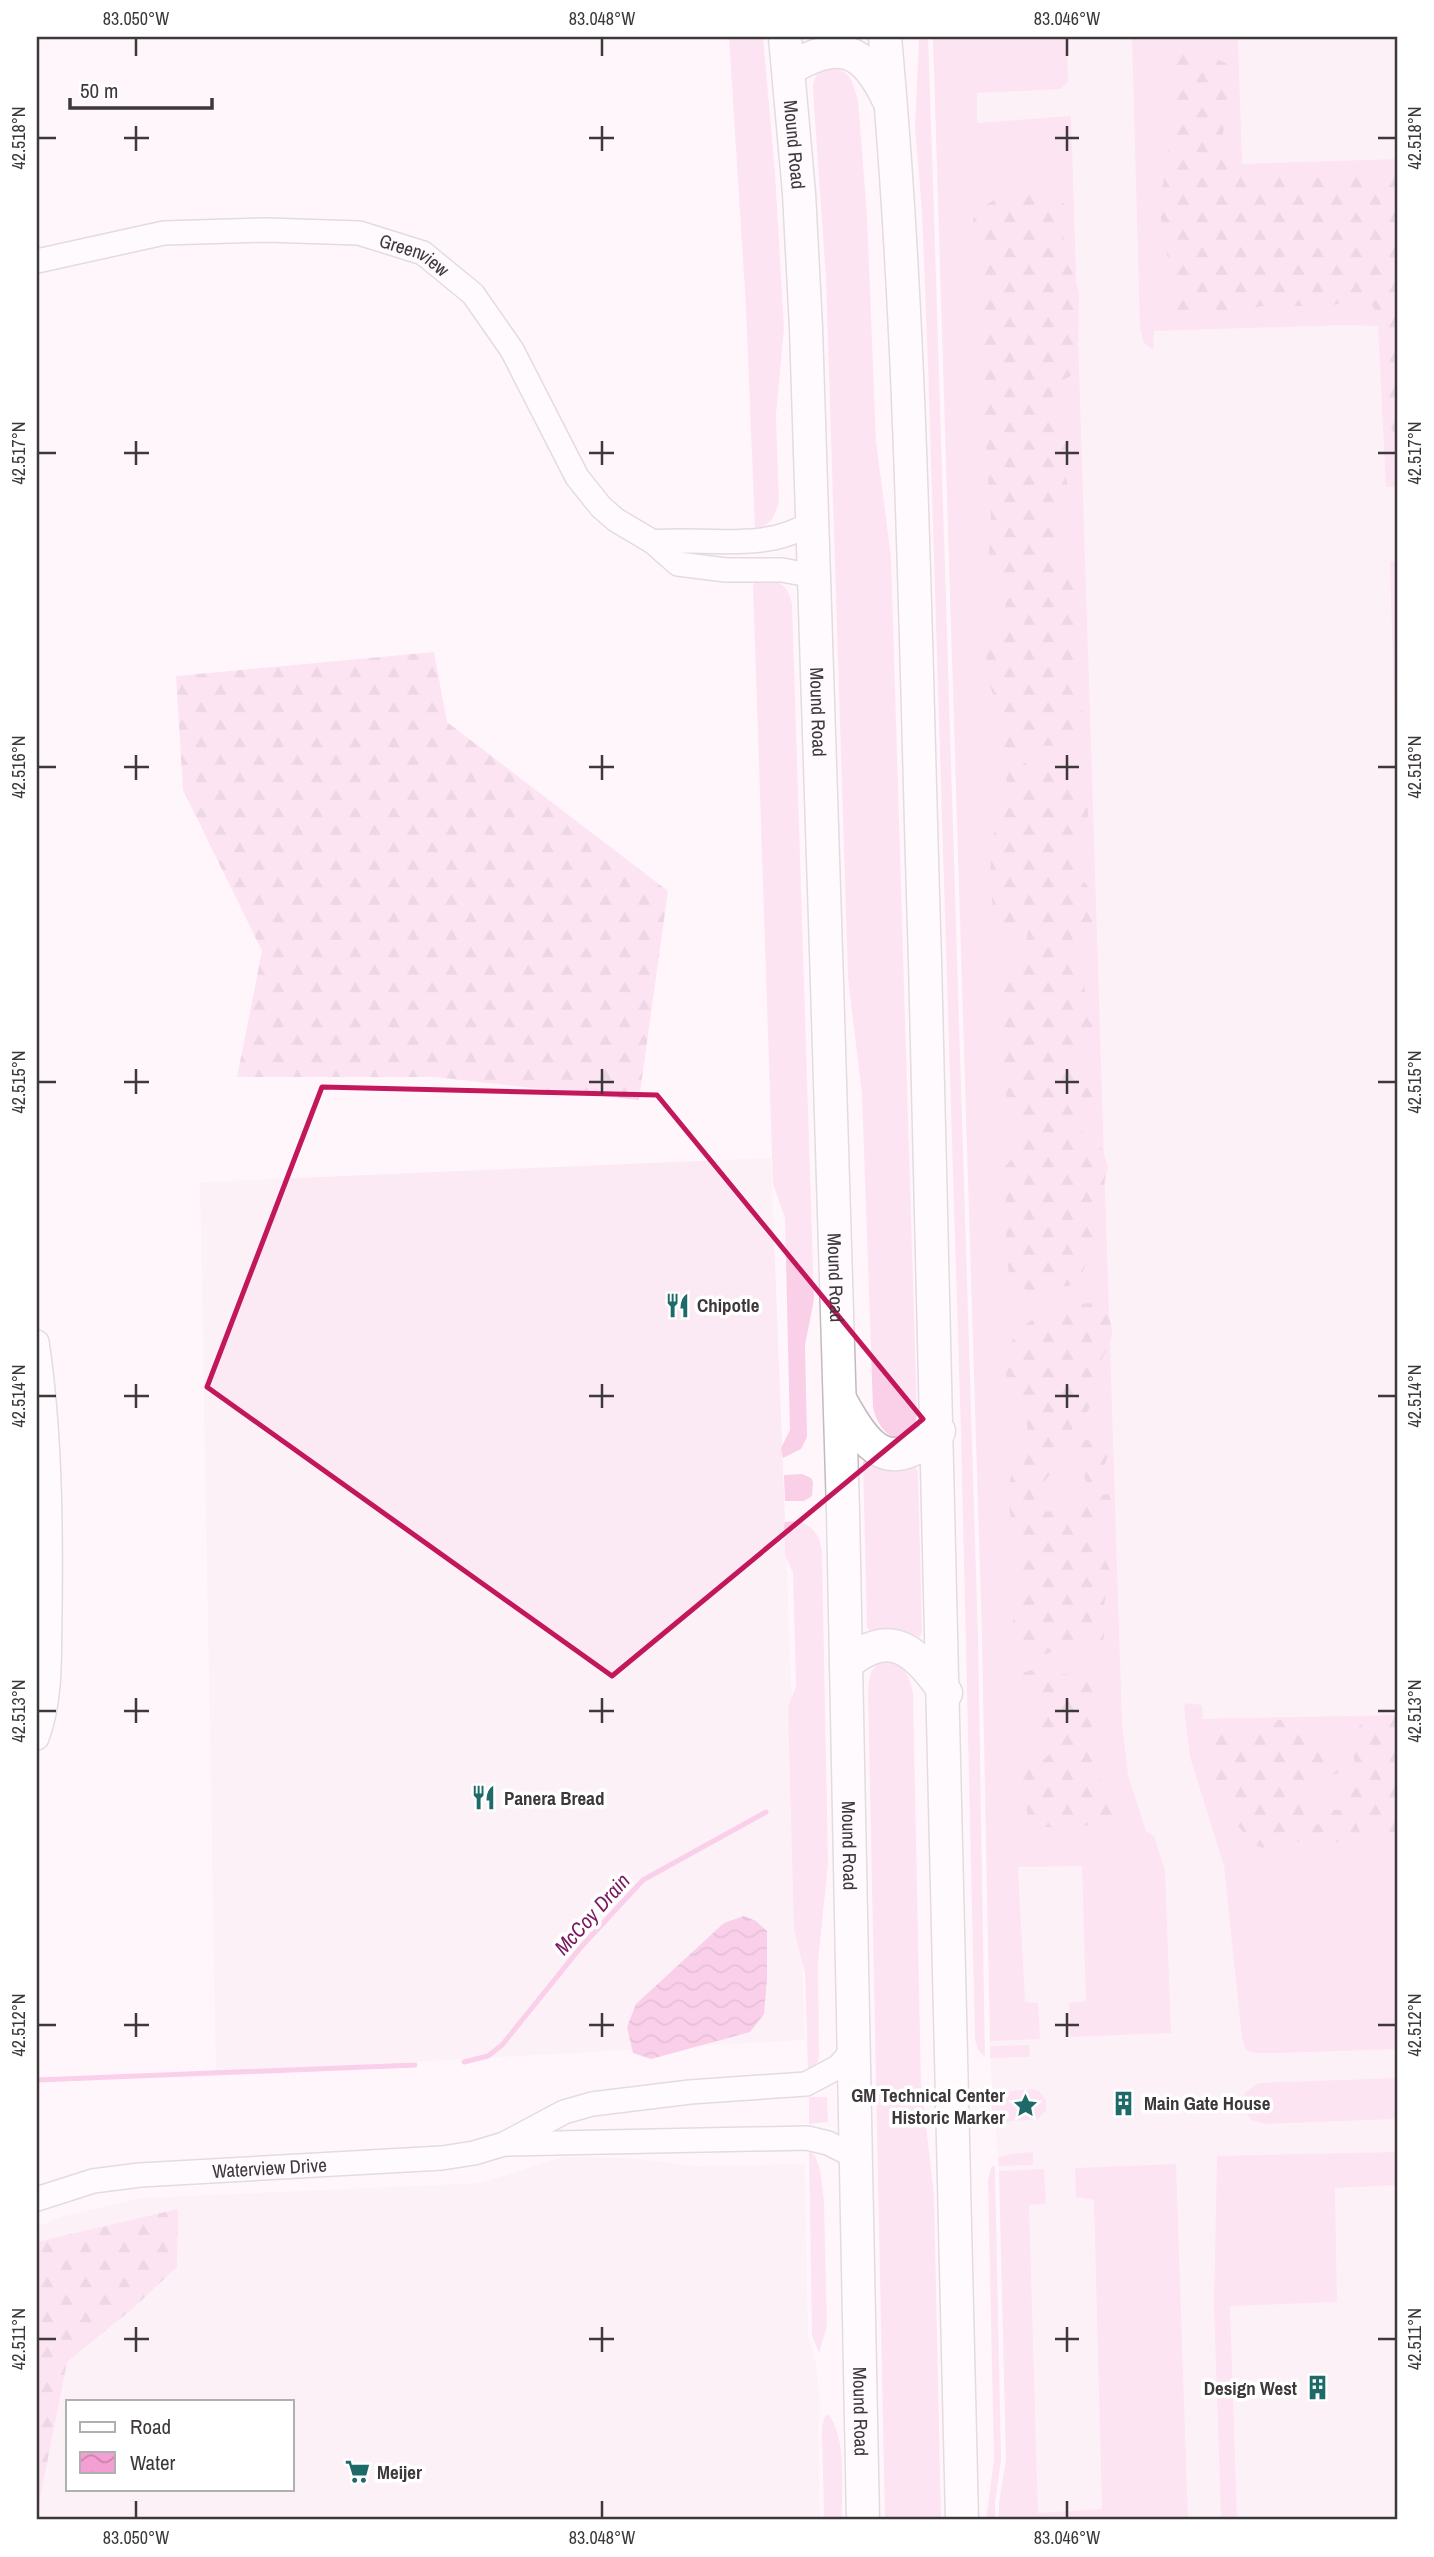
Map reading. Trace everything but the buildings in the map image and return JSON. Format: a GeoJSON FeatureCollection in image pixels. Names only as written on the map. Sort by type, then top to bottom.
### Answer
{"type":"FeatureCollection","features":[{"type":"Feature","properties":{"kind":"main road","name":"Mound Road"},"geometry":{"type":"LineString","coordinates":[[785,37],[803,254],[814,576],[846,1664],[863,2520]]}},
{"type":"Feature","properties":{"kind":"main road"},"geometry":{"type":"LineString","coordinates":[[885,37],[905,317],[946,1693],[962,2520]]}},
{"type":"Feature","properties":{"kind":"main road"},"geometry":{"type":"LineString","coordinates":[[789,69],[822,52],[835,50],[848,53],[870,68],[891,105]]}},
{"type":"Feature","properties":{"kind":"main road"},"geometry":{"type":"LineString","coordinates":[[839,1398],[858,1432],[880,1451],[901,1454],[911,1451],[924,1445],[939,1431]]}},
{"type":"Feature","properties":{"kind":"main road"},"geometry":{"type":"LineString","coordinates":[[846,1664],[857,1655],[880,1646],[905,1648],[926,1665],[946,1693]]}},
{"type":"Feature","properties":{"kind":"street","name":"Greenview"},"geometry":{"type":"LineString","coordinates":[[37,261],[164,233],[267,230],[359,233],[423,253],[472,294],[512,350],[565,455],[590,495],[616,520],[653,542],[678,564],[726,570],[782,569],[814,576]]}},
{"type":"Feature","properties":{"kind":"street"},"geometry":{"type":"LineString","coordinates":[[653,542],[781,537],[812,522]]}},
{"type":"Feature","properties":{"kind":"street"},"geometry":{"type":"LineString","coordinates":[[37,1342],[44,1389],[50,1565],[49,1679],[37,1738]]}},
{"type":"Feature","properties":{"kind":"street","name":"Waterview Drive"},"geometry":{"type":"LineString","coordinates":[[37,2199],[93,2181],[116,2178],[442,2158],[474,2153],[504,2144],[564,2112],[592,2104],[690,2092],[806,2084],[838,2067],[854,2049]]}},
{"type":"Feature","properties":{"kind":"street","name":"Waterview Drive"},"geometry":{"type":"LineString","coordinates":[[504,2144],[807,2138],[828,2143],[856,2157]]}},
{"type":"Feature","properties":{"kind":"highlighted area"},"geometry":{"type":"Polygon","coordinates":[[[322,1087],[657,1095],[923,1419],[612,1676],[207,1387],[322,1087]]]}},
{"type":"Feature","properties":{"kind":"shaded area"},"geometry":{"type":"Polygon","coordinates":[[[933,37],[1397,37],[1397,2520],[999,2520],[1006,2460],[999,2171],[990,2058],[982,1635],[933,37]]]}},
{"type":"Feature","properties":{"kind":"shaded area"},"geometry":{"type":"Polygon","coordinates":[[[771,1158],[805,2040],[216,2073],[200,1182],[771,1158]]]}},
{"type":"Feature","properties":{"kind":"shaded area"},"geometry":{"type":"Polygon","coordinates":[[[563,2157],[631,2158],[695,2166],[805,2164],[808,2336],[815,2358],[821,2409],[818,2427],[820,2520],[37,2520],[37,2227],[60,2217],[143,2198],[480,2183],[563,2157]]]}},
{"type":"Feature","properties":{"kind":"green space"},"geometry":{"type":"Polygon","coordinates":[[[729,37],[763,37],[775,172],[784,329],[776,415],[779,503],[772,520],[755,530],[746,308],[729,37]]]}},
{"type":"Feature","properties":{"kind":"green space"},"geometry":{"type":"Polygon","coordinates":[[[919,37],[928,37],[933,181],[978,1636],[985,2057],[978,2050],[975,2039],[961,1434],[928,365],[922,213],[915,127],[919,37]]]}},
{"type":"Feature","properties":{"kind":"green space"},"geometry":{"type":"Polygon","coordinates":[[[933,37],[1067,37],[1068,81],[1061,89],[977,93],[977,123],[1071,116],[1122,1723],[1128,1775],[1146,1831],[1154,1836],[1165,1870],[1171,2033],[1070,2037],[1069,2003],[1086,2001],[1082,1866],[1018,1867],[1025,2002],[1038,2003],[1040,2039],[990,2041],[982,1635],[933,37]]]}},
{"type":"Feature","properties":{"kind":"green space"},"geometry":{"type":"Polygon","coordinates":[[[1132,37],[1238,37],[1242,164],[1397,159],[1397,487],[1386,487],[1378,326],[1154,331],[1153,350],[1144,343],[1140,329],[1132,37]]]}},
{"type":"Feature","properties":{"kind":"green space"},"geometry":{"type":"Polygon","coordinates":[[[1188,37],[1202,54],[1226,63],[1231,75],[1232,88],[1222,138],[1229,164],[1238,174],[1251,178],[1344,178],[1358,174],[1397,174],[1397,434],[1392,431],[1381,377],[1382,340],[1377,312],[1368,301],[1355,299],[1330,306],[1261,306],[1249,310],[1177,315],[1160,199],[1168,159],[1171,52],[1173,39],[1188,37]]]}},
{"type":"Feature","properties":{"kind":"green space"},"geometry":{"type":"Polygon","coordinates":[[[836,67],[852,81],[858,100],[867,215],[876,441],[891,557],[917,1414],[914,1427],[903,1439],[889,1435],[882,1428],[873,1407],[862,1095],[848,978],[826,279],[813,91],[818,73],[836,67]]]}},
{"type":"Feature","properties":{"kind":"green space"},"geometry":{"type":"Polygon","coordinates":[[[1002,196],[1057,197],[1066,206],[1063,242],[1079,292],[1078,368],[1069,377],[1057,382],[1053,395],[1059,420],[1067,429],[1069,442],[1064,467],[1069,492],[1052,526],[1054,539],[1076,587],[1079,625],[1078,689],[1083,714],[1081,739],[1074,741],[1073,745],[1021,749],[1028,766],[1033,769],[1074,773],[1081,782],[1086,797],[1087,827],[1073,867],[1090,890],[1093,918],[1092,924],[1083,935],[1073,937],[1071,951],[1082,975],[1087,1002],[1096,1026],[1084,1046],[1080,1060],[1096,1099],[1092,1111],[1078,1127],[1087,1136],[1099,1141],[1108,1166],[1103,1190],[1097,1202],[1099,1227],[1081,1277],[1069,1286],[1029,1291],[1017,1285],[1009,1273],[1007,1260],[1005,1167],[1021,1147],[999,1070],[1001,989],[1022,958],[1028,932],[1003,939],[994,911],[991,864],[997,820],[1008,787],[1002,769],[1001,750],[1009,721],[992,691],[986,655],[988,632],[1001,618],[1007,599],[1021,588],[1025,571],[998,578],[991,568],[989,555],[991,515],[979,358],[981,291],[973,219],[980,208],[1002,196]]]}},
{"type":"Feature","properties":{"kind":"green space"},"geometry":{"type":"Polygon","coordinates":[[[1390,561],[1397,561],[1397,774],[1396,774],[1390,561]]]}},
{"type":"Feature","properties":{"kind":"green space"},"geometry":{"type":"Polygon","coordinates":[[[756,579],[780,584],[788,591],[792,604],[814,1299],[805,1345],[807,1437],[801,1449],[783,1458],[781,1448],[790,1430],[785,1218],[773,1184],[753,586],[756,579]]]}},
{"type":"Feature","properties":{"kind":"green space"},"geometry":{"type":"Polygon","coordinates":[[[434,652],[447,722],[668,891],[639,1100],[435,1077],[237,1077],[262,951],[183,790],[176,676],[434,652]]]}},
{"type":"Feature","properties":{"kind":"green space"},"geometry":{"type":"Polygon","coordinates":[[[1100,1302],[1111,1323],[1112,1331],[1109,1345],[1096,1373],[1101,1385],[1083,1420],[1072,1428],[1076,1439],[1088,1440],[1099,1432],[1111,1438],[1102,1486],[1089,1485],[1067,1454],[1033,1495],[1038,1506],[1048,1512],[1085,1496],[1109,1494],[1110,1512],[1096,1525],[1094,1537],[1111,1572],[1103,1609],[1102,1647],[1074,1646],[1038,1656],[1024,1652],[1014,1626],[1021,1549],[1009,1510],[1009,1486],[1025,1442],[1027,1427],[1024,1403],[1008,1381],[1005,1368],[1007,1355],[1019,1332],[1041,1315],[1070,1306],[1100,1302]]]}},
{"type":"Feature","properties":{"kind":"green space"},"geometry":{"type":"Polygon","coordinates":[[[866,1460],[914,1467],[918,1471],[920,1637],[899,1630],[872,1631],[867,1628],[863,1462],[866,1460]]]}},
{"type":"Feature","properties":{"kind":"green space"},"geometry":{"type":"Polygon","coordinates":[[[802,1474],[813,1482],[812,1496],[804,1501],[785,1501],[784,1475],[802,1474]]]}},
{"type":"Feature","properties":{"kind":"green space"},"geometry":{"type":"Polygon","coordinates":[[[796,1521],[815,1532],[822,1552],[828,1864],[818,1962],[819,2055],[818,2062],[808,2072],[805,1974],[794,1929],[788,1707],[796,1686],[793,1573],[785,1555],[784,1526],[785,1522],[796,1521]]]}},
{"type":"Feature","properties":{"kind":"green space"},"geometry":{"type":"Polygon","coordinates":[[[884,1660],[901,1666],[913,1694],[921,2084],[934,2194],[941,2520],[885,2520],[868,1693],[873,1670],[884,1660]]]}},
{"type":"Feature","properties":{"kind":"green space"},"geometry":{"type":"Polygon","coordinates":[[[1032,1670],[1096,1675],[1104,1686],[1091,1723],[1097,1752],[1094,1771],[1120,1799],[1120,1812],[1110,1818],[1076,1828],[1051,1827],[1029,1822],[1015,1777],[1015,1761],[1027,1759],[1040,1762],[1050,1754],[1042,1735],[1042,1700],[1032,1696],[1021,1684],[1019,1674],[1032,1670]]]}},
{"type":"Feature","properties":{"kind":"green space"},"geometry":{"type":"Polygon","coordinates":[[[1186,1703],[1202,1705],[1203,1719],[1397,1715],[1397,2049],[1280,2053],[1253,2053],[1246,2050],[1242,2038],[1224,1866],[1190,1757],[1184,1707],[1186,1703]]]}},
{"type":"Feature","properties":{"kind":"green space"},"geometry":{"type":"Polygon","coordinates":[[[1397,1715],[1397,1838],[1380,1834],[1371,1828],[1359,1814],[1350,1792],[1359,1782],[1360,1776],[1353,1754],[1356,1732],[1365,1719],[1397,1715]]]}},
{"type":"Feature","properties":{"kind":"green space"},"geometry":{"type":"Polygon","coordinates":[[[1223,1718],[1229,1719],[1233,1738],[1239,1740],[1257,1725],[1299,1720],[1312,1726],[1317,1742],[1335,1746],[1340,1757],[1340,1771],[1312,1784],[1304,1810],[1310,1822],[1317,1825],[1330,1811],[1346,1812],[1354,1819],[1359,1830],[1361,1836],[1358,1841],[1316,1843],[1284,1840],[1263,1848],[1254,1845],[1231,1818],[1209,1769],[1214,1764],[1220,1764],[1235,1782],[1243,1780],[1247,1774],[1240,1765],[1221,1757],[1211,1737],[1212,1725],[1223,1718]]]}},
{"type":"Feature","properties":{"kind":"green space"},"geometry":{"type":"Polygon","coordinates":[[[1029,2045],[1030,2057],[990,2058],[990,2046],[1029,2045]]]}},
{"type":"Feature","properties":{"kind":"green space"},"geometry":{"type":"Polygon","coordinates":[[[1397,2078],[1397,2119],[1266,2124],[1251,2120],[1243,2109],[1245,2092],[1259,2083],[1397,2078]]]}},
{"type":"Feature","properties":{"kind":"green space"},"geometry":{"type":"Polygon","coordinates":[[[1032,2089],[1039,2091],[1046,2100],[1046,2110],[1038,2119],[1002,2122],[992,2114],[991,2101],[998,2092],[1032,2089]]]}},
{"type":"Feature","properties":{"kind":"green space"},"geometry":{"type":"Polygon","coordinates":[[[809,2097],[827,2097],[828,2122],[809,2124],[809,2097]]]}},
{"type":"Feature","properties":{"kind":"green space"},"geometry":{"type":"Polygon","coordinates":[[[809,2151],[815,2156],[820,2169],[824,2201],[827,2326],[819,2353],[812,2335],[809,2151]]]}},
{"type":"Feature","properties":{"kind":"green space"},"geometry":{"type":"Polygon","coordinates":[[[1033,2152],[1033,2165],[999,2166],[998,2158],[1033,2152]]]}},
{"type":"Feature","properties":{"kind":"green space"},"geometry":{"type":"Polygon","coordinates":[[[1397,2152],[1397,2185],[1335,2188],[1337,2302],[1230,2306],[1237,2520],[1221,2520],[1214,2306],[1217,2156],[1397,2152]]]}},
{"type":"Feature","properties":{"kind":"green space"},"geometry":{"type":"Polygon","coordinates":[[[1176,2164],[1188,2520],[999,2520],[1006,2460],[999,2171],[1044,2169],[1046,2204],[1029,2205],[1038,2513],[1102,2509],[1094,2200],[1076,2197],[1075,2168],[1176,2164]]]}},
{"type":"Feature","properties":{"kind":"green space"},"geometry":{"type":"Polygon","coordinates":[[[992,2165],[995,2167],[1001,2460],[995,2520],[986,2520],[994,2459],[988,2180],[992,2165]]]}},
{"type":"Feature","properties":{"kind":"green space"},"geometry":{"type":"Polygon","coordinates":[[[178,2209],[177,2267],[132,2309],[67,2362],[37,2514],[37,2242],[178,2209]]]}},
{"type":"Feature","properties":{"kind":"green space"},"geometry":{"type":"Polygon","coordinates":[[[828,2414],[834,2424],[841,2450],[842,2520],[824,2520],[822,2428],[824,2418],[828,2414]]]}},
{"type":"Feature","properties":{"kind":"water"},"geometry":{"type":"Polygon","coordinates":[[[744,1916],[756,1921],[767,1931],[764,2014],[750,2032],[651,2059],[633,2053],[627,2027],[636,2004],[724,1923],[744,1916]]]}},
{"type":"Feature","properties":{"kind":"waterway","name":"McCoy Drain"},"geometry":{"type":"LineString","coordinates":[[464,2062],[488,2056],[502,2045],[581,1947],[643,1880],[766,1812]]}},
{"type":"Feature","properties":{"kind":"waterway","name":"McCoy Drain"},"geometry":{"type":"LineString","coordinates":[[37,2080],[415,2065]]}},
{"type":"Feature","properties":{"kind":"place","name":"Chipotle"},"geometry":{"type":"Point","coordinates":[677,1305]}},
{"type":"Feature","properties":{"kind":"place","name":"Panera Bread"},"geometry":{"type":"Point","coordinates":[484,1798]}},
{"type":"Feature","properties":{"kind":"place","name":"Main Gate House"},"geometry":{"type":"Point","coordinates":[1124,2103]}},
{"type":"Feature","properties":{"kind":"place","name":"GM Technical Center Historic Marker"},"geometry":{"type":"Point","coordinates":[1025,2106]}},
{"type":"Feature","properties":{"kind":"place","name":"Design West"},"geometry":{"type":"Point","coordinates":[1317,2388]}},
{"type":"Feature","properties":{"kind":"place","name":"Meijer"},"geometry":{"type":"Point","coordinates":[357,2472]}}]}
